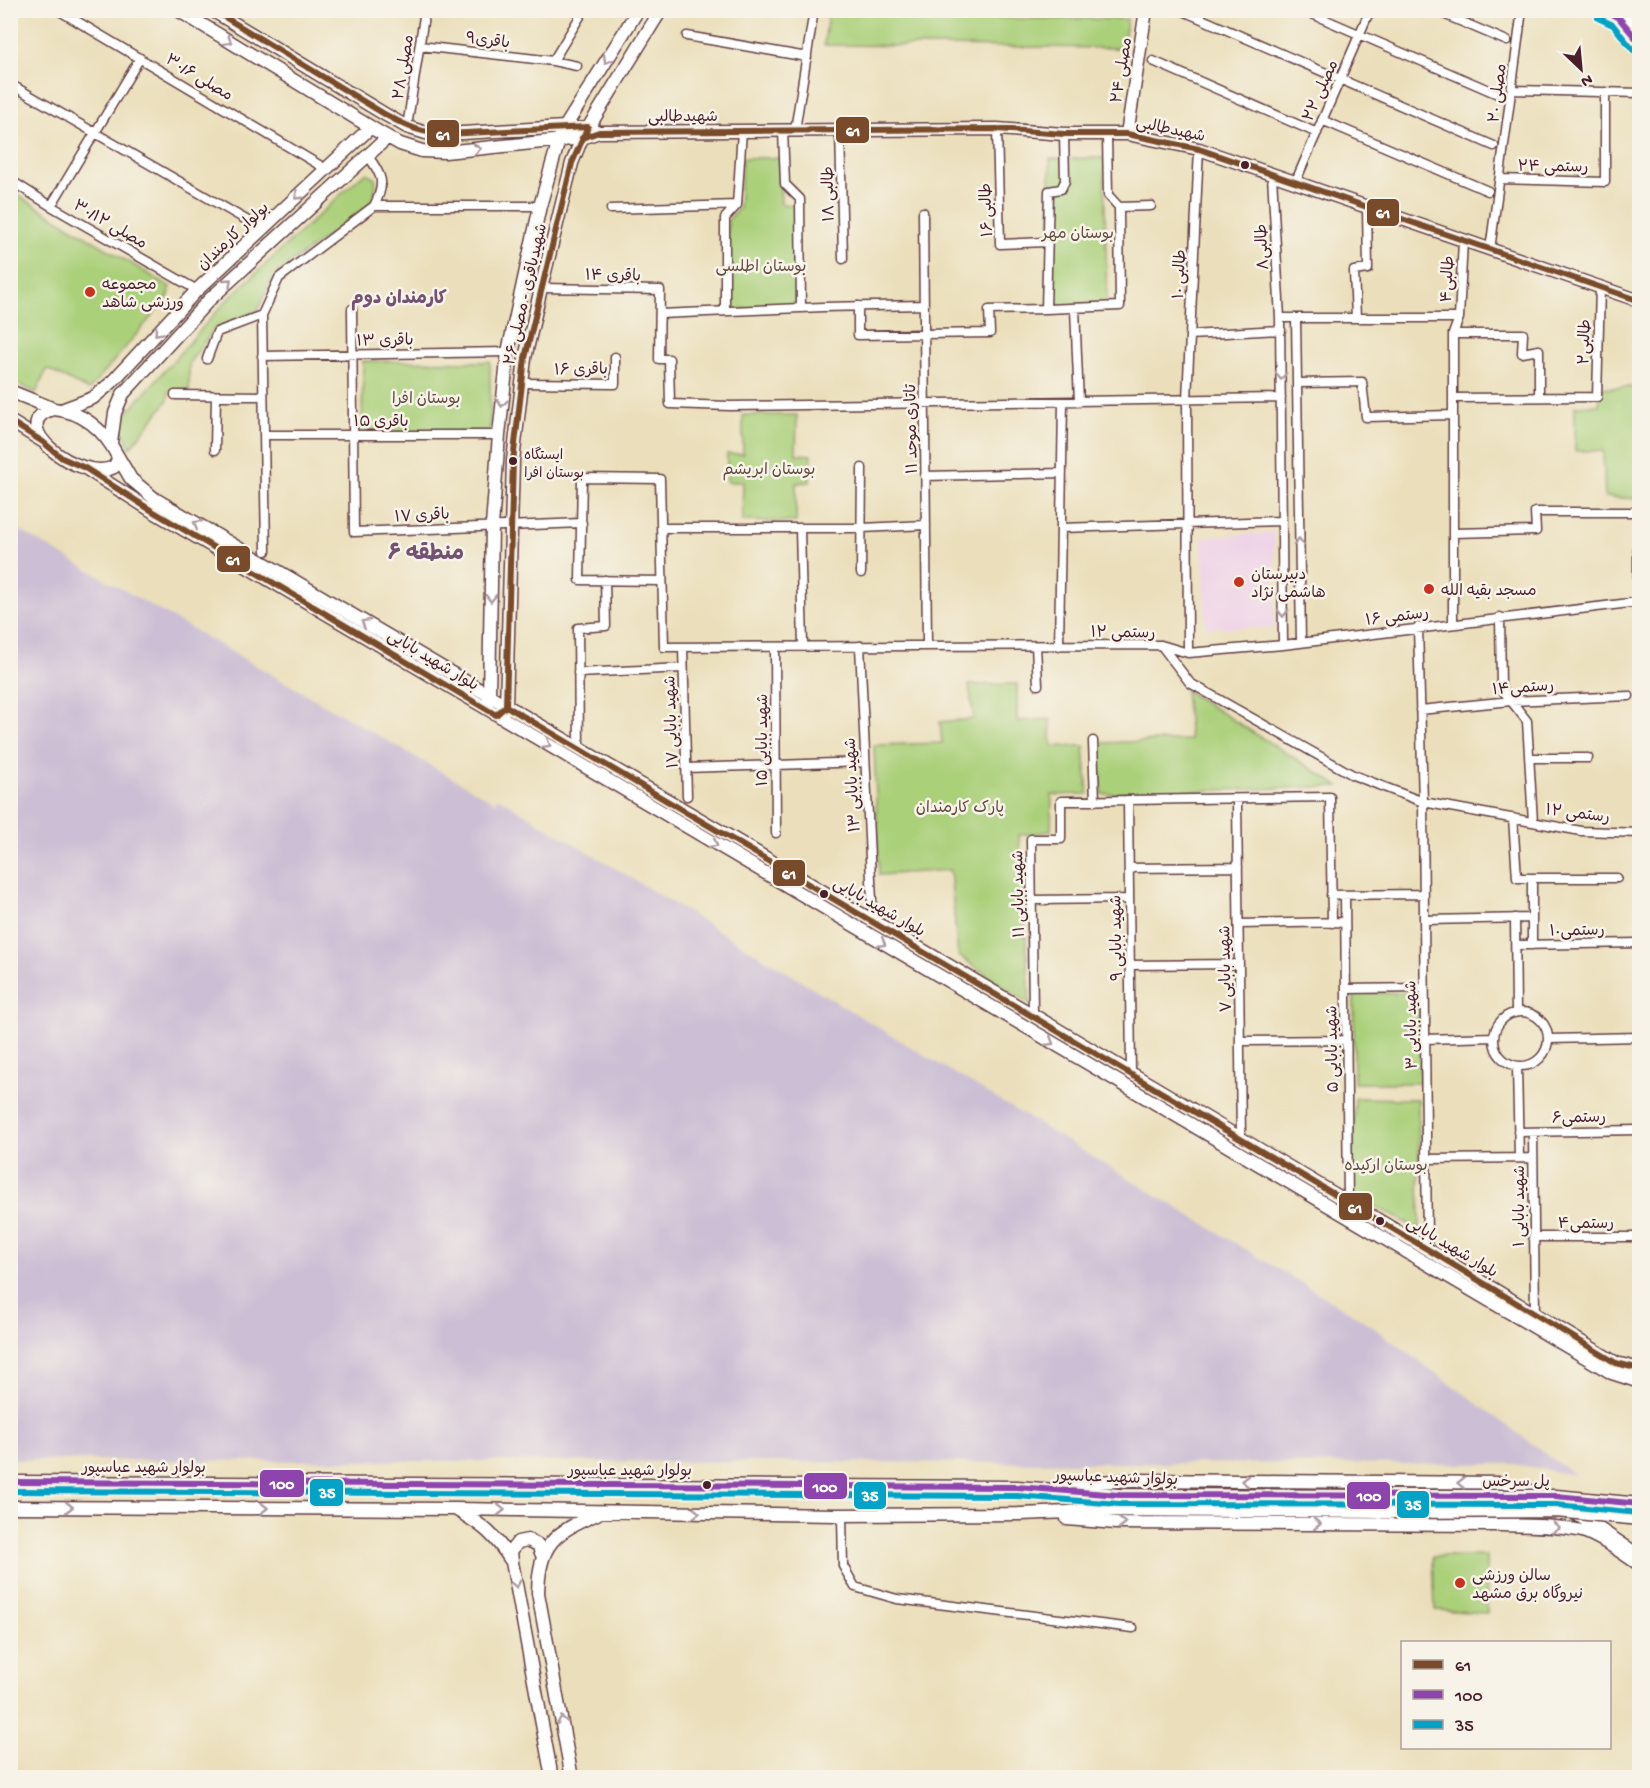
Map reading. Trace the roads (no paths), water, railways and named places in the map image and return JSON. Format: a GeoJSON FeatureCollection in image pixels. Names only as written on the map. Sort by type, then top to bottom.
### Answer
{"type":"FeatureCollection","features":[{"type":"Feature","properties":{"kind":"main road"},"geometry":{"type":"LineString","coordinates":[[1602,10],[1640,27]]}},
{"type":"Feature","properties":{"kind":"main road"},"geometry":{"type":"LineString","coordinates":[[1619,18],[1640,44]]}},
{"type":"Feature","properties":{"kind":"street","name":"مصلی ۳۰/۶"},"geometry":{"type":"LineString","coordinates":[[58,10],[326,170]]}},
{"type":"Feature","properties":{"kind":"street","name":"شهیدطالبی"},"geometry":{"type":"LineString","coordinates":[[177,10],[371,128],[400,144],[422,151],[446,152],[559,140],[590,132]]}},
{"type":"Feature","properties":{"kind":"street","name":"شهیدطالبی"},"geometry":{"type":"LineString","coordinates":[[212,10],[407,127],[426,133],[446,134],[565,127],[590,132],[997,129],[1064,134],[1127,135],[1198,149],[1640,301]]}},
{"type":"Feature","properties":{"kind":"street","name":"مصلی ۲۸"},"geometry":{"type":"LineString","coordinates":[[407,127],[425,10]]}},
{"type":"Feature","properties":{"kind":"street"},"geometry":{"type":"LineString","coordinates":[[553,61],[584,10]]}},
{"type":"Feature","properties":{"kind":"street"},"geometry":{"type":"LineString","coordinates":[[487,702],[492,526],[508,352],[540,206],[559,140],[638,10]]}},
{"type":"Feature","properties":{"kind":"street","name":"شهیدباقری - مصلی ۲۶"},"geometry":{"type":"LineString","coordinates":[[506,706],[513,461],[525,358],[572,163],[661,10]]}},
{"type":"Feature","properties":{"kind":"street"},"geometry":{"type":"LineString","coordinates":[[801,308],[800,199],[784,184],[789,130],[807,57],[814,10]]}},
{"type":"Feature","properties":{"kind":"street","name":"مصلی ۲۴"},"geometry":{"type":"LineString","coordinates":[[1127,135],[1146,10]]}},
{"type":"Feature","properties":{"kind":"street"},"geometry":{"type":"LineString","coordinates":[[1181,10],[1494,146]]}},
{"type":"Feature","properties":{"kind":"street"},"geometry":{"type":"LineString","coordinates":[[1303,10],[1500,95]]}},
{"type":"Feature","properties":{"kind":"street","name":"مصلی ۲۲"},"geometry":{"type":"LineString","coordinates":[[1295,183],[1370,10]]}},
{"type":"Feature","properties":{"kind":"street"},"geometry":{"type":"LineString","coordinates":[[1434,10],[1507,41]]}},
{"type":"Feature","properties":{"kind":"street","name":"مصلی ۲۰"},"geometry":{"type":"LineString","coordinates":[[1490,250],[1522,10]]}},
{"type":"Feature","properties":{"kind":"street"},"geometry":{"type":"LineString","coordinates":[[687,36],[807,57]]}},
{"type":"Feature","properties":{"kind":"street","name":"باقری۹"},"geometry":{"type":"LineString","coordinates":[[420,46],[553,61],[577,66]]}},
{"type":"Feature","properties":{"kind":"street"},"geometry":{"type":"LineString","coordinates":[[51,206],[140,58]]}},
{"type":"Feature","properties":{"kind":"street"},"geometry":{"type":"LineString","coordinates":[[1153,62],[1317,133]]}},
{"type":"Feature","properties":{"kind":"street"},"geometry":{"type":"LineString","coordinates":[[10,84],[262,229]]}},
{"type":"Feature","properties":{"kind":"street"},"geometry":{"type":"LineString","coordinates":[[1512,90],[1640,93]]}},
{"type":"Feature","properties":{"kind":"street","name":"رستمی ۲۴"},"geometry":{"type":"LineString","coordinates":[[1500,179],[1605,182],[1605,92]]}},
{"type":"Feature","properties":{"kind":"street"},"geometry":{"type":"LineString","coordinates":[[1322,120],[1488,191]]}},
{"type":"Feature","properties":{"kind":"street","name":"بولوار کارمندان"},"geometry":{"type":"LineString","coordinates":[[58,409],[93,398],[111,383],[197,290],[371,128]]}},
{"type":"Feature","properties":{"kind":"street","name":"طالبی ۱۸"},"geometry":{"type":"LineString","coordinates":[[840,129],[843,259]]}},
{"type":"Feature","properties":{"kind":"street","name":"طالبی ۱۶"},"geometry":{"type":"LineString","coordinates":[[997,129],[1000,244],[1047,242]]}},
{"type":"Feature","properties":{"kind":"street"},"geometry":{"type":"LineString","coordinates":[[725,311],[725,218],[737,205],[741,131]]}},
{"type":"Feature","properties":{"kind":"street"},"geometry":{"type":"LineString","coordinates":[[1046,309],[1049,191],[1061,189],[1065,180],[1064,134]]}},
{"type":"Feature","properties":{"kind":"street"},"geometry":{"type":"LineString","coordinates":[[858,306],[858,335],[990,333],[989,310],[1120,306],[1119,207],[1108,195],[1107,135]]}},
{"type":"Feature","properties":{"kind":"street","name":"بولوار کارمندان"},"geometry":{"type":"LineString","coordinates":[[111,443],[115,413],[123,394],[209,300],[388,137]]}},
{"type":"Feature","properties":{"kind":"street","name":"طالبی ۱۰"},"geometry":{"type":"LineString","coordinates":[[1188,653],[1187,399],[1198,149]]}},
{"type":"Feature","properties":{"kind":"street"},"geometry":{"type":"LineString","coordinates":[[266,551],[262,315],[279,278],[374,206],[382,192],[379,172],[368,156]]}},
{"type":"Feature","properties":{"kind":"street","name":"طالبی۸"},"geometry":{"type":"LineString","coordinates":[[1272,175],[1281,330],[1283,645]]}},
{"type":"Feature","properties":{"kind":"street","name":"مصلی ۳۰/۱۲"},"geometry":{"type":"LineString","coordinates":[[10,180],[197,290]]}},
{"type":"Feature","properties":{"kind":"street"},"geometry":{"type":"LineString","coordinates":[[611,209],[737,205]]}},
{"type":"Feature","properties":{"kind":"street"},"geometry":{"type":"LineString","coordinates":[[374,206],[540,206]]}},
{"type":"Feature","properties":{"kind":"street"},"geometry":{"type":"LineString","coordinates":[[1119,207],[1151,206]]}},
{"type":"Feature","properties":{"kind":"street"},"geometry":{"type":"LineString","coordinates":[[1356,318],[1354,271],[1368,269],[1367,207]]}},
{"type":"Feature","properties":{"kind":"street","name":"تاتاری موحد ۱۱"},"geometry":{"type":"LineString","coordinates":[[923,212],[927,646]]}},
{"type":"Feature","properties":{"kind":"street","name":"طالبی۴"},"geometry":{"type":"LineString","coordinates":[[1459,318],[1463,241]]}},
{"type":"Feature","properties":{"kind":"street","name":"باقری ۱۴"},"geometry":{"type":"LineString","coordinates":[[541,288],[660,290],[660,314]]}},
{"type":"Feature","properties":{"kind":"street","name":"طالبی۲"},"geometry":{"type":"LineString","coordinates":[[1539,397],[1597,397],[1600,288]]}},
{"type":"Feature","properties":{"kind":"street"},"geometry":{"type":"LineString","coordinates":[[924,305],[660,314],[659,359],[669,359],[669,404],[730,406],[1281,398]]}},
{"type":"Feature","properties":{"kind":"street"},"geometry":{"type":"LineString","coordinates":[[352,309],[353,435]]}},
{"type":"Feature","properties":{"kind":"street"},"geometry":{"type":"LineString","coordinates":[[1075,309],[1079,402]]}},
{"type":"Feature","properties":{"kind":"street"},"geometry":{"type":"LineString","coordinates":[[207,359],[217,332],[262,315]]}},
{"type":"Feature","properties":{"kind":"street"},"geometry":{"type":"LineString","coordinates":[[1280,318],[1459,318],[1452,334],[1454,623]]}},
{"type":"Feature","properties":{"kind":"street"},"geometry":{"type":"LineString","coordinates":[[1296,318],[1301,642]]}},
{"type":"Feature","properties":{"kind":"street"},"geometry":{"type":"LineString","coordinates":[[1190,335],[1281,330]]}},
{"type":"Feature","properties":{"kind":"street"},"geometry":{"type":"LineString","coordinates":[[1452,334],[1523,334],[1522,353],[1539,350],[1539,397],[1453,398]]}},
{"type":"Feature","properties":{"kind":"street"},"geometry":{"type":"LineString","coordinates":[[508,352],[525,358]]}},
{"type":"Feature","properties":{"kind":"street","name":"باقری ۱۳"},"geometry":{"type":"LineString","coordinates":[[262,356],[508,352]]}},
{"type":"Feature","properties":{"kind":"street","name":"باقری ۱۶"},"geometry":{"type":"LineString","coordinates":[[522,383],[615,384],[615,357]]}},
{"type":"Feature","properties":{"kind":"street"},"geometry":{"type":"LineString","coordinates":[[1297,383],[1362,382],[1366,417],[1453,415]]}},
{"type":"Feature","properties":{"kind":"street"},"geometry":{"type":"LineString","coordinates":[[10,391],[84,418],[111,443]]}},
{"type":"Feature","properties":{"kind":"street"},"geometry":{"type":"LineString","coordinates":[[175,395],[263,396]]}},
{"type":"Feature","properties":{"kind":"street"},"geometry":{"type":"LineString","coordinates":[[215,450],[216,396]]}},
{"type":"Feature","properties":{"kind":"street"},"geometry":{"type":"LineString","coordinates":[[1059,646],[1063,402]]}},
{"type":"Feature","properties":{"kind":"street"},"geometry":{"type":"LineString","coordinates":[[43,442],[36,429],[37,422],[41,415],[58,409]]}},
{"type":"Feature","properties":{"kind":"street"},"geometry":{"type":"LineString","coordinates":[[10,421],[43,442]]}},
{"type":"Feature","properties":{"kind":"street","name":"باقری ۱۵"},"geometry":{"type":"LineString","coordinates":[[264,435],[499,435]]}},
{"type":"Feature","properties":{"kind":"street","name":"باقری ۱۷"},"geometry":{"type":"LineString","coordinates":[[353,435],[354,532],[511,524],[582,523]]}},
{"type":"Feature","properties":{"kind":"street","name":"بلوار شهید بابایی"},"geometry":{"type":"LineString","coordinates":[[43,442],[62,458],[85,468],[159,515],[487,702],[506,706],[579,748],[1348,1202],[1535,1316],[1616,1363],[1640,1369]]}},
{"type":"Feature","properties":{"kind":"street","name":"بلوار شهید بابایی"},"geometry":{"type":"LineString","coordinates":[[111,443],[131,479],[155,499],[487,702],[496,715],[1612,1373],[1640,1382]]}},
{"type":"Feature","properties":{"kind":"street"},"geometry":{"type":"LineString","coordinates":[[85,468],[110,469],[116,464],[117,455]]}},
{"type":"Feature","properties":{"kind":"street"},"geometry":{"type":"LineString","coordinates":[[861,573],[862,468]]}},
{"type":"Feature","properties":{"kind":"street"},"geometry":{"type":"LineString","coordinates":[[925,476],[1062,473]]}},
{"type":"Feature","properties":{"kind":"street"},"geometry":{"type":"LineString","coordinates":[[582,478],[660,479],[662,581],[580,580],[582,523],[582,478]]}},
{"type":"Feature","properties":{"kind":"street"},"geometry":{"type":"LineString","coordinates":[[1453,533],[1536,531],[1534,512],[1638,512]]}},
{"type":"Feature","properties":{"kind":"street","name":"رستمی ۱۶"},"geometry":{"type":"LineString","coordinates":[[1161,645],[1188,653],[1283,645],[1638,602],[1638,512]]}},
{"type":"Feature","properties":{"kind":"street"},"geometry":{"type":"LineString","coordinates":[[1061,528],[1282,521]]}},
{"type":"Feature","properties":{"kind":"street"},"geometry":{"type":"LineString","coordinates":[[661,528],[862,528],[926,525]]}},
{"type":"Feature","properties":{"kind":"street"},"geometry":{"type":"LineString","coordinates":[[800,528],[802,646]]}},
{"type":"Feature","properties":{"kind":"street"},"geometry":{"type":"LineString","coordinates":[[579,748],[578,628],[606,626],[605,580]]}},
{"type":"Feature","properties":{"kind":"street","name":"رستمی ۱۲"},"geometry":{"type":"LineString","coordinates":[[662,581],[664,647],[1161,645],[1190,683],[1353,775],[1423,802],[1581,831],[1640,833]]}},
{"type":"Feature","properties":{"kind":"street"},"geometry":{"type":"LineString","coordinates":[[1500,618],[1501,688],[1527,721],[1533,822]]}},
{"type":"Feature","properties":{"kind":"street","name":"شهید بابایی ۳"},"geometry":{"type":"LineString","coordinates":[[1418,627],[1423,802],[1427,1249]]}},
{"type":"Feature","properties":{"kind":"street","name":"شهید بابایی ۱۳"},"geometry":{"type":"LineString","coordinates":[[860,646],[873,922]]}},
{"type":"Feature","properties":{"kind":"street"},"geometry":{"type":"LineString","coordinates":[[1036,646],[1038,685]]}},
{"type":"Feature","properties":{"kind":"street","name":"شهید بابایی ۱۷"},"geometry":{"type":"LineString","coordinates":[[682,647],[687,796]]}},
{"type":"Feature","properties":{"kind":"street","name":"شهید بابایی ۱۵"},"geometry":{"type":"LineString","coordinates":[[775,647],[776,832]]}},
{"type":"Feature","properties":{"kind":"street"},"geometry":{"type":"LineString","coordinates":[[578,673],[683,668]]}},
{"type":"Feature","properties":{"kind":"street","name":"رستمی۱۴"},"geometry":{"type":"LineString","coordinates":[[1420,710],[1511,701],[1629,696]]}},
{"type":"Feature","properties":{"kind":"street"},"geometry":{"type":"LineString","coordinates":[[496,715],[506,706]]}},
{"type":"Feature","properties":{"kind":"street"},"geometry":{"type":"LineString","coordinates":[[1093,741],[1095,801],[1330,797],[1332,923]]}},
{"type":"Feature","properties":{"kind":"street"},"geometry":{"type":"LineString","coordinates":[[1529,758],[1588,758]]}},
{"type":"Feature","properties":{"kind":"street"},"geometry":{"type":"LineString","coordinates":[[686,768],[864,762]]}},
{"type":"Feature","properties":{"kind":"street","name":"شهید بابایی ۷"},"geometry":{"type":"LineString","coordinates":[[1237,799],[1241,1139]]}},
{"type":"Feature","properties":{"kind":"street","name":"شهید بابایی ۹"},"geometry":{"type":"LineString","coordinates":[[1128,800],[1131,1075]]}},
{"type":"Feature","properties":{"kind":"street","name":"شهید بابایی ۱۱"},"geometry":{"type":"LineString","coordinates":[[1033,1015],[1031,839],[1061,839],[1061,801],[1095,801]]}},
{"type":"Feature","properties":{"kind":"street"},"geometry":{"type":"LineString","coordinates":[[1513,818],[1517,878],[1617,878]]}},
{"type":"Feature","properties":{"kind":"street"},"geometry":{"type":"LineString","coordinates":[[1129,868],[1238,867]]}},
{"type":"Feature","properties":{"kind":"street"},"geometry":{"type":"LineString","coordinates":[[1532,878],[1532,945]]}},
{"type":"Feature","properties":{"kind":"street"},"geometry":{"type":"LineString","coordinates":[[1332,895],[1424,894]]}},
{"type":"Feature","properties":{"kind":"street","name":"شهید بابایی ۵"},"geometry":{"type":"LineString","coordinates":[[1345,895],[1348,1202]]}},
{"type":"Feature","properties":{"kind":"street"},"geometry":{"type":"LineString","coordinates":[[1032,900],[1130,899]]}},
{"type":"Feature","properties":{"kind":"street"},"geometry":{"type":"LineString","coordinates":[[1515,918],[1516,1012]]}},
{"type":"Feature","properties":{"kind":"street"},"geometry":{"type":"LineString","coordinates":[[1424,920],[1532,918]]}},
{"type":"Feature","properties":{"kind":"street"},"geometry":{"type":"LineString","coordinates":[[1239,924],[1345,922]]}},
{"type":"Feature","properties":{"kind":"street","name":"رستمی۱۰"},"geometry":{"type":"LineString","coordinates":[[1516,945],[1640,943]]}},
{"type":"Feature","properties":{"kind":"street"},"geometry":{"type":"LineString","coordinates":[[1130,965],[1239,964]]}},
{"type":"Feature","properties":{"kind":"street"},"geometry":{"type":"LineString","coordinates":[[1346,989],[1425,988]]}},
{"type":"Feature","properties":{"kind":"street"},"geometry":{"type":"LineString","coordinates":[[1516,1012],[1528,1012],[1539,1017],[1546,1027],[1549,1039],[1547,1050],[1540,1060],[1529,1066],[1517,1067],[1507,1063],[1500,1057],[1495,1047],[1494,1037],[1500,1021],[1516,1012]]}},
{"type":"Feature","properties":{"kind":"street"},"geometry":{"type":"LineString","coordinates":[[1425,1039],[1494,1037]]}},
{"type":"Feature","properties":{"kind":"street"},"geometry":{"type":"LineString","coordinates":[[1549,1039],[1640,1037]]}},
{"type":"Feature","properties":{"kind":"street"},"geometry":{"type":"LineString","coordinates":[[1240,1041],[1346,1040]]}},
{"type":"Feature","properties":{"kind":"street"},"geometry":{"type":"LineString","coordinates":[[1517,1067],[1519,1158]]}},
{"type":"Feature","properties":{"kind":"street","name":"رستمی۶"},"geometry":{"type":"LineString","coordinates":[[1518,1132],[1640,1131]]}},
{"type":"Feature","properties":{"kind":"street","name":"شهید بابایی ۱"},"geometry":{"type":"LineString","coordinates":[[1533,1132],[1535,1316]]}},
{"type":"Feature","properties":{"kind":"street"},"geometry":{"type":"LineString","coordinates":[[1426,1159],[1533,1158]]}},
{"type":"Feature","properties":{"kind":"street","name":"رستمی۴"},"geometry":{"type":"LineString","coordinates":[[1533,1237],[1640,1237]]}},
{"type":"Feature","properties":{"kind":"street"},"geometry":{"type":"LineString","coordinates":[[1017,1487],[1134,1480],[1500,1483],[1521,1486],[1549,1500],[1640,1556]]}},
{"type":"Feature","properties":{"kind":"street","name":"بولوار شهید عباسپور"},"geometry":{"type":"LineString","coordinates":[[10,1482],[1017,1487],[1119,1495],[1392,1496]]}},
{"type":"Feature","properties":{"kind":"street"},"geometry":{"type":"LineString","coordinates":[[1497,1525],[1510,1520],[1516,1508],[1513,1493],[1500,1483]]}},
{"type":"Feature","properties":{"kind":"street","name":"پل سرخس"},"geometry":{"type":"LineString","coordinates":[[1392,1496],[1557,1496],[1640,1504]]}},
{"type":"Feature","properties":{"kind":"street","name":"بولوار شهید عباسپور"},"geometry":{"type":"LineString","coordinates":[[10,1507],[456,1509],[842,1515],[1021,1515],[1116,1510],[1393,1512]]}},
{"type":"Feature","properties":{"kind":"street"},"geometry":{"type":"LineString","coordinates":[[456,1509],[483,1526],[498,1539],[512,1562]]}},
{"type":"Feature","properties":{"kind":"street","name":"پل سرخس"},"geometry":{"type":"LineString","coordinates":[[1393,1512],[1545,1511],[1640,1519]]}},
{"type":"Feature","properties":{"kind":"street"},"geometry":{"type":"LineString","coordinates":[[572,1778],[538,1593],[538,1574],[542,1555],[557,1535],[599,1513]]}},
{"type":"Feature","properties":{"kind":"street"},"geometry":{"type":"LineString","coordinates":[[842,1515],[843,1566],[855,1587],[907,1601],[1133,1628]]}},
{"type":"Feature","properties":{"kind":"street"},"geometry":{"type":"LineString","coordinates":[[1021,1515],[1116,1523],[1550,1527],[1584,1532],[1640,1565]]}},
{"type":"Feature","properties":{"kind":"street"},"geometry":{"type":"LineString","coordinates":[[542,1555],[538,1545],[528,1540],[518,1542],[511,1551],[552,1778]]}},
{"type":"Feature","properties":{"kind":"place","name":"مجموعه ورزشی شاهد"},"geometry":{"type":"Point","coordinates":[90,292]}},
{"type":"Feature","properties":{"kind":"place","name":"ایستگاه بوستان افرا"},"geometry":{"type":"Point","coordinates":[513,461]}},
{"type":"Feature","properties":{"kind":"place","name":"دبیرستان هاشمی نژاد"},"geometry":{"type":"Point","coordinates":[1239,582]}},
{"type":"Feature","properties":{"kind":"place","name":"مسجد بقیه الله"},"geometry":{"type":"Point","coordinates":[1429,589]}},
{"type":"Feature","properties":{"kind":"place","name":"سالن ورزشی نیروگاه برق مشهد"},"geometry":{"type":"Point","coordinates":[1460,1583]}},
{"type":"Feature","properties":{"kind":"district","name":"کارمندان دوم"},"geometry":{"type":"Point","coordinates":[399,297]}},
{"type":"Feature","properties":{"kind":"district","name":"منطقه ۶"},"geometry":{"type":"Point","coordinates":[426,551]}},
{"type":"Feature","properties":{"kind":"park label","name":"بوستان مهر"},"geometry":{"type":"Point","coordinates":[1078,232]}},
{"type":"Feature","properties":{"kind":"park label","name":"بوستان اطلسی"},"geometry":{"type":"Point","coordinates":[761,265]}},
{"type":"Feature","properties":{"kind":"park label","name":"بوستان افرا"},"geometry":{"type":"Point","coordinates":[426,397]}},
{"type":"Feature","properties":{"kind":"park label","name":"بوستان ابریشم"},"geometry":{"type":"Point","coordinates":[769,468]}},
{"type":"Feature","properties":{"kind":"park label","name":"پارک کارمندان"},"geometry":{"type":"Point","coordinates":[960,806]}},
{"type":"Feature","properties":{"kind":"park label","name":"بوستان ارکیده"},"geometry":{"type":"Point","coordinates":[1386,1164]}}]}
